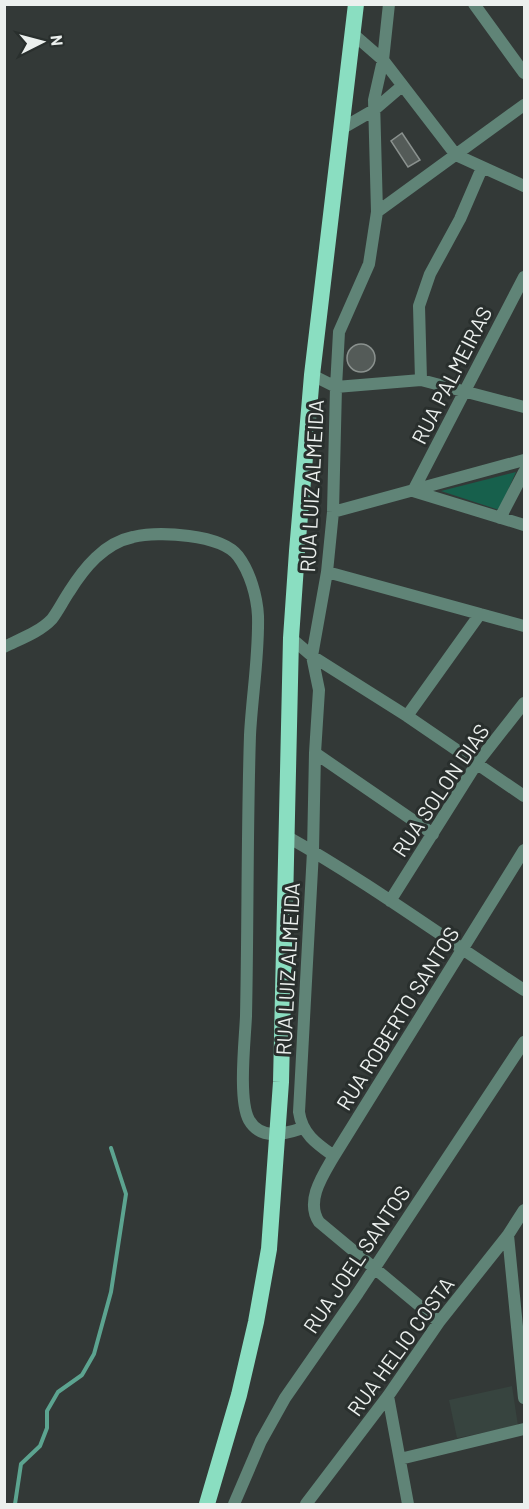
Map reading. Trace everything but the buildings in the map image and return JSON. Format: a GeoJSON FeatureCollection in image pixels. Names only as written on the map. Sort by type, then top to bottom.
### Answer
{"type":"FeatureCollection","features":[{"type":"Feature","properties":{"kind":"highway"},"geometry":{"type":"LineString","coordinates":[[207,1504],[239,1395],[264,1285],[278,1135],[291,638],[312,375],[356,4]]}},
{"type":"Feature","properties":{"kind":"street","name":"RUA LUIZ ALMEIDA"},"geometry":{"type":"LineString","coordinates":[[303,1128],[299,1112],[299,1092],[313,851],[319,690],[312,656],[327,572],[333,512],[339,332],[369,264],[377,212],[374,111],[383,60],[389,4]]}},
{"type":"Feature","properties":{"kind":"street"},"geometry":{"type":"LineString","coordinates":[[474,4],[525,73]]}},
{"type":"Feature","properties":{"kind":"street"},"geometry":{"type":"LineString","coordinates":[[352,33],[383,60],[456,155],[525,186]]}},
{"type":"Feature","properties":{"kind":"street"},"geometry":{"type":"LineString","coordinates":[[341,129],[374,111],[402,86]]}},
{"type":"Feature","properties":{"kind":"street"},"geometry":{"type":"LineString","coordinates":[[377,212],[525,105]]}},
{"type":"Feature","properties":{"kind":"street"},"geometry":{"type":"LineString","coordinates":[[421,380],[419,306],[430,274],[460,219],[482,168]]}},
{"type":"Feature","properties":{"kind":"street","name":"RUA PALMEIRAS"},"geometry":{"type":"LineString","coordinates":[[413,491],[525,277]]}},
{"type":"Feature","properties":{"kind":"street"},"geometry":{"type":"LineString","coordinates":[[312,375],[336,387],[421,380],[525,407]]}},
{"type":"Feature","properties":{"kind":"street"},"geometry":{"type":"LineString","coordinates":[[333,512],[525,460]]}},
{"type":"Feature","properties":{"kind":"street"},"geometry":{"type":"LineString","coordinates":[[500,518],[525,472]]}},
{"type":"Feature","properties":{"kind":"street"},"geometry":{"type":"LineString","coordinates":[[413,491],[525,525]]}},
{"type":"Feature","properties":{"kind":"street"},"geometry":{"type":"LineString","coordinates":[[4,647],[47,623],[88,566],[104,549],[122,539],[147,535],[193,537],[230,548],[242,561],[253,587],[258,616],[250,738],[246,1110],[250,1122],[265,1133],[278,1135],[303,1128],[311,1139],[334,1156]]}},
{"type":"Feature","properties":{"kind":"street"},"geometry":{"type":"LineString","coordinates":[[327,572],[525,626]]}},
{"type":"Feature","properties":{"kind":"street"},"geometry":{"type":"LineString","coordinates":[[407,716],[480,614]]}},
{"type":"Feature","properties":{"kind":"street"},"geometry":{"type":"LineString","coordinates":[[291,638],[312,656],[407,716],[525,796]]}},
{"type":"Feature","properties":{"kind":"street","name":"RUA SOLON DIAS"},"geometry":{"type":"LineString","coordinates":[[390,901],[477,764],[525,703]]}},
{"type":"Feature","properties":{"kind":"street"},"geometry":{"type":"LineString","coordinates":[[315,753],[433,834]]}},
{"type":"Feature","properties":{"kind":"street"},"geometry":{"type":"LineString","coordinates":[[286,836],[313,851],[525,990]]}},
{"type":"Feature","properties":{"kind":"street","name":"RUA ROBERTO SANTOS"},"geometry":{"type":"LineString","coordinates":[[374,1270],[319,1222],[313,1211],[316,1192],[334,1156],[525,850]]}},
{"type":"Feature","properties":{"kind":"street","name":"RUA JOEL SANTOS"},"geometry":{"type":"LineString","coordinates":[[234,1504],[261,1441],[285,1398],[374,1270],[525,1042]]}},
{"type":"Feature","properties":{"kind":"street","name":"RUA HELIO COSTA"},"geometry":{"type":"LineString","coordinates":[[306,1504],[388,1396],[439,1322],[525,1210]]}},
{"type":"Feature","properties":{"kind":"street"},"geometry":{"type":"LineString","coordinates":[[508,1234],[522,1341],[525,1398]]}},
{"type":"Feature","properties":{"kind":"street"},"geometry":{"type":"LineString","coordinates":[[374,1270],[439,1322]]}},
{"type":"Feature","properties":{"kind":"street"},"geometry":{"type":"LineString","coordinates":[[388,1396],[408,1504]]}},
{"type":"Feature","properties":{"kind":"street"},"geometry":{"type":"LineString","coordinates":[[400,1459],[525,1430]]}},
{"type":"Feature","properties":{"kind":"shaded area"},"geometry":{"type":"Polygon","coordinates":[[[512,1386],[518,1426],[457,1438],[449,1400],[512,1386]]]}},
{"type":"Feature","properties":{"kind":"green space"},"geometry":{"type":"Polygon","coordinates":[[[516,472],[499,510],[441,491],[516,472]]]}},
{"type":"Feature","properties":{"kind":"waterway"},"geometry":{"type":"LineString","coordinates":[[15,1504],[21,1464],[40,1446],[47,1428],[47,1411],[58,1392],[82,1375],[94,1354],[111,1292],[126,1194],[111,1148]]}}]}
